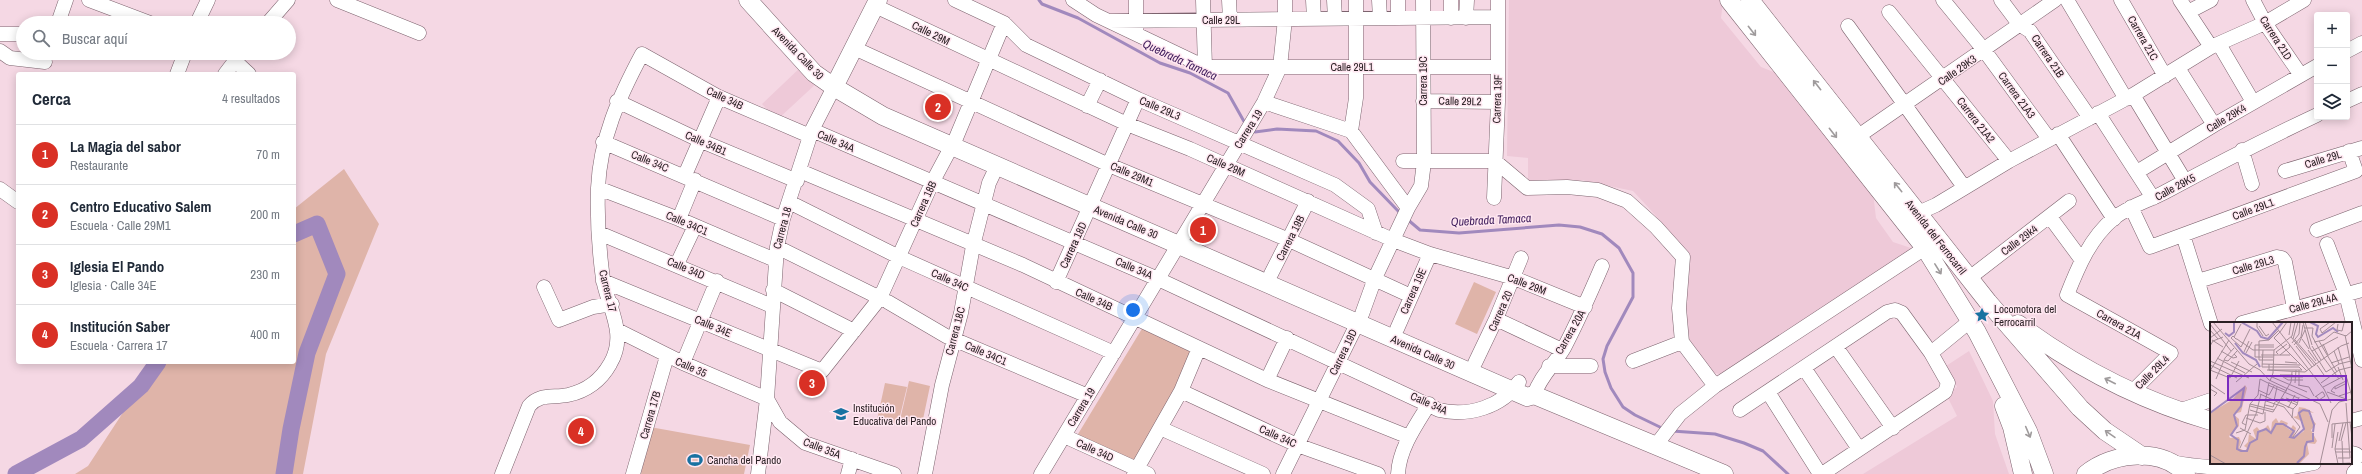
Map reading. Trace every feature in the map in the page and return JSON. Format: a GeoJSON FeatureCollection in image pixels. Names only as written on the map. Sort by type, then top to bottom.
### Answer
{"type":"FeatureCollection","features":[{"type":"Feature","properties":{"kind":"main road","name":"Avenida Calle 30"},"geometry":{"type":"LineString","coordinates":[[748,0],[814,73],[836,83],[883,116],[954,142],[1516,387],[1530,387],[1534,395],[1663,435],[1724,474]]}},
{"type":"Feature","properties":{"kind":"main road","name":"Avenida Calle 30"},"geometry":{"type":"LineString","coordinates":[[762,0],[836,83]]}},
{"type":"Feature","properties":{"kind":"main road","name":"Avenida del Ferrocarril"},"geometry":{"type":"LineString","coordinates":[[1729,0],[1924,248],[1973,326],[2028,431],[2044,474]]}},
{"type":"Feature","properties":{"kind":"main road","name":"Avenida del Ferrocarril"},"geometry":{"type":"LineString","coordinates":[[1750,0],[1918,213],[1968,279],[2080,408],[2105,431],[2142,456]]}},
{"type":"Feature","properties":{"kind":"main road","name":"Carrera 18"},"geometry":{"type":"LineString","coordinates":[[836,83],[876,3]]}},
{"type":"Feature","properties":{"kind":"main road","name":"Avenida Calle 30"},"geometry":{"type":"LineString","coordinates":[[954,142],[997,166],[1093,202]]}},
{"type":"Feature","properties":{"kind":"main road","name":"Avenida Calle 30"},"geometry":{"type":"LineString","coordinates":[[1181,240],[1271,274],[1359,319],[1396,329],[1475,363],[1516,387]]}},
{"type":"Feature","properties":{"kind":"main road"},"geometry":{"type":"LineString","coordinates":[[1988,302],[2040,340],[2082,366],[2132,392],[2178,411],[2210,421]]}},
{"type":"Feature","properties":{"kind":"main road"},"geometry":{"type":"LineString","coordinates":[[1973,326],[2012,427],[2023,474]]}},
{"type":"Feature","properties":{"kind":"main road"},"geometry":{"type":"LineString","coordinates":[[2086,474],[2104,462],[2122,457],[2142,456],[2164,460],[2186,474]]}},
{"type":"Feature","properties":{"kind":"street"},"geometry":{"type":"LineString","coordinates":[[60,16],[66,0]]}},
{"type":"Feature","properties":{"kind":"street"},"geometry":{"type":"LineString","coordinates":[[89,0],[131,16]]}},
{"type":"Feature","properties":{"kind":"street"},"geometry":{"type":"LineString","coordinates":[[200,16],[208,0]]}},
{"type":"Feature","properties":{"kind":"street"},"geometry":{"type":"LineString","coordinates":[[274,16],[288,0]]}},
{"type":"Feature","properties":{"kind":"street"},"geometry":{"type":"LineString","coordinates":[[337,0],[419,33]]}},
{"type":"Feature","properties":{"kind":"street","name":"Calle 29L3"},"geometry":{"type":"LineString","coordinates":[[956,0],[1004,24],[1026,45],[1138,99],[1242,138],[1336,185],[1368,209],[1376,232]]}},
{"type":"Feature","properties":{"kind":"street"},"geometry":{"type":"LineString","coordinates":[[1074,0],[1101,18],[1136,36],[1205,67],[1203,0]]}},
{"type":"Feature","properties":{"kind":"street"},"geometry":{"type":"LineString","coordinates":[[1096,0],[1101,18]]}},
{"type":"Feature","properties":{"kind":"street"},"geometry":{"type":"LineString","coordinates":[[1136,0],[1136,36]]}},
{"type":"Feature","properties":{"kind":"street"},"geometry":{"type":"LineString","coordinates":[[1229,0],[1230,20]]}},
{"type":"Feature","properties":{"kind":"street","name":"Carrera 19"},"geometry":{"type":"LineString","coordinates":[[1041,474],[1264,102],[1280,67],[1286,19],[1285,0]]}},
{"type":"Feature","properties":{"kind":"street"},"geometry":{"type":"LineString","coordinates":[[1313,0],[1314,19]]}},
{"type":"Feature","properties":{"kind":"street"},"geometry":{"type":"LineString","coordinates":[[1334,0],[1335,19]]}},
{"type":"Feature","properties":{"kind":"street"},"geometry":{"type":"LineString","coordinates":[[1351,130],[1356,98],[1356,0]]}},
{"type":"Feature","properties":{"kind":"street"},"geometry":{"type":"LineString","coordinates":[[1379,0],[1380,18]]}},
{"type":"Feature","properties":{"kind":"street"},"geometry":{"type":"LineString","coordinates":[[1398,0],[1398,18]]}},
{"type":"Feature","properties":{"kind":"street","name":"Carrera 19C"},"geometry":{"type":"LineString","coordinates":[[1407,210],[1421,186],[1424,162],[1422,67],[1423,0]]}},
{"type":"Feature","properties":{"kind":"street"},"geometry":{"type":"LineString","coordinates":[[1451,0],[1451,18]]}},
{"type":"Feature","properties":{"kind":"street"},"geometry":{"type":"LineString","coordinates":[[1466,0],[1466,18]]}},
{"type":"Feature","properties":{"kind":"street","name":"Carrera 19F"},"geometry":{"type":"LineString","coordinates":[[1494,198],[1498,102],[1498,0]]}},
{"type":"Feature","properties":{"kind":"street","name":"Carrera 21A3"},"geometry":{"type":"LineString","coordinates":[[1943,0],[2053,136],[2114,218]]}},
{"type":"Feature","properties":{"kind":"street","name":"Carrera 21B"},"geometry":{"type":"LineString","coordinates":[[2001,0],[2019,24],[2030,31],[2137,172],[2153,198]]}},
{"type":"Feature","properties":{"kind":"street","name":"Calle 29K3"},"geometry":{"type":"LineString","coordinates":[[1857,137],[1944,79],[2019,24],[2055,0]]}},
{"type":"Feature","properties":{"kind":"street"},"geometry":{"type":"LineString","coordinates":[[2067,0],[2185,181]]}},
{"type":"Feature","properties":{"kind":"street","name":"Carrera 21C"},"geometry":{"type":"LineString","coordinates":[[2121,0],[2165,76]]}},
{"type":"Feature","properties":{"kind":"street"},"geometry":{"type":"LineString","coordinates":[[2180,0],[2215,46],[2253,102]]}},
{"type":"Feature","properties":{"kind":"street"},"geometry":{"type":"LineString","coordinates":[[2188,12],[2211,0]]}},
{"type":"Feature","properties":{"kind":"street","name":"Carrera 21D"},"geometry":{"type":"LineString","coordinates":[[2254,0],[2265,22],[2300,74]]}},
{"type":"Feature","properties":{"kind":"street"},"geometry":{"type":"LineString","coordinates":[[1902,220],[1936,205],[1964,187],[2053,136],[2130,97],[2215,46],[2265,22],[2304,0]]}},
{"type":"Feature","properties":{"kind":"street","name":"Calle 29M"},"geometry":{"type":"LineString","coordinates":[[876,3],[988,61],[1127,124],[1226,165],[1376,232],[1396,234],[1430,254],[1514,278],[1585,307]]}},
{"type":"Feature","properties":{"kind":"street","name":"Carrera 21A2"},"geometry":{"type":"LineString","coordinates":[[1889,12],[2009,161]]}},
{"type":"Feature","properties":{"kind":"street","name":"Calle 29L"},"geometry":{"type":"LineString","coordinates":[[1101,18],[1136,21],[1498,17]]}},
{"type":"Feature","properties":{"kind":"street","name":"Carrera 18B"},"geometry":{"type":"LineString","coordinates":[[822,371],[854,331],[884,300],[899,257],[932,183],[954,142],[1004,24]]}},
{"type":"Feature","properties":{"kind":"street"},"geometry":{"type":"LineString","coordinates":[[1848,26],[1964,187]]}},
{"type":"Feature","properties":{"kind":"street"},"geometry":{"type":"LineString","coordinates":[[0,34],[16,34]]}},
{"type":"Feature","properties":{"kind":"street"},"geometry":{"type":"LineString","coordinates":[[2350,49],[2362,43]]}},
{"type":"Feature","properties":{"kind":"street","name":"Calle 29M1"},"geometry":{"type":"LineString","coordinates":[[854,48],[1109,165],[1288,240],[1375,278],[1411,296]]}},
{"type":"Feature","properties":{"kind":"street"},"geometry":{"type":"LineString","coordinates":[[0,51],[10,58],[16,59]]}},
{"type":"Feature","properties":{"kind":"street","name":"Calle 34B"},"geometry":{"type":"LineString","coordinates":[[642,54],[719,97],[811,133]]}},
{"type":"Feature","properties":{"kind":"street","name":"Carrera 17"},"geometry":{"type":"LineString","coordinates":[[507,473],[529,406],[541,397],[568,395],[593,384],[602,377],[612,362],[616,347],[617,330],[612,304],[604,280],[599,232],[598,188],[604,142],[617,101],[642,54]]}},
{"type":"Feature","properties":{"kind":"street"},"geometry":{"type":"LineString","coordinates":[[28,60],[45,62]]}},
{"type":"Feature","properties":{"kind":"street"},"geometry":{"type":"LineString","coordinates":[[178,72],[182,60]]}},
{"type":"Feature","properties":{"kind":"street"},"geometry":{"type":"LineString","coordinates":[[227,72],[236,60]]}},
{"type":"Feature","properties":{"kind":"street"},"geometry":{"type":"LineString","coordinates":[[240,60],[248,72]]}},
{"type":"Feature","properties":{"kind":"street","name":"Calle 29L1"},"geometry":{"type":"LineString","coordinates":[[1205,67],[1498,67]]}},
{"type":"Feature","properties":{"kind":"street","name":"Calle 29K4"},"geometry":{"type":"LineString","coordinates":[[2137,172],[2300,74],[2314,67]]}},
{"type":"Feature","properties":{"kind":"street"},"geometry":{"type":"LineString","coordinates":[[2178,68],[2214,125]]}},
{"type":"Feature","properties":{"kind":"street"},"geometry":{"type":"LineString","coordinates":[[1088,106],[1100,80]]}},
{"type":"Feature","properties":{"kind":"street","name":"Carrera 18"},"geometry":{"type":"LineString","coordinates":[[758,474],[771,351],[772,306],[776,254],[783,218],[811,133],[836,83]]}},
{"type":"Feature","properties":{"kind":"street"},"geometry":{"type":"LineString","coordinates":[[2350,100],[2362,94]]}},
{"type":"Feature","properties":{"kind":"street"},"geometry":{"type":"LineString","coordinates":[[679,219],[699,140],[719,97]]}},
{"type":"Feature","properties":{"kind":"street","name":"Carrera 18D"},"geometry":{"type":"LineString","coordinates":[[1056,282],[1075,243],[1138,99]]}},
{"type":"Feature","properties":{"kind":"street","name":"Calle 34B1"},"geometry":{"type":"LineString","coordinates":[[617,101],[699,140],[798,176]]}},
{"type":"Feature","properties":{"kind":"street","name":"Calle 29L2"},"geometry":{"type":"LineString","coordinates":[[1423,101],[1498,102]]}},
{"type":"Feature","properties":{"kind":"street"},"geometry":{"type":"LineString","coordinates":[[1264,102],[1351,130],[1407,210]]}},
{"type":"Feature","properties":{"kind":"street","name":"Calle 29K5"},"geometry":{"type":"LineString","coordinates":[[2067,295],[2081,259],[2114,218],[2131,207],[2153,198],[2242,150],[2314,116]]}},
{"type":"Feature","properties":{"kind":"street","name":"Calle 34A"},"geometry":{"type":"LineString","coordinates":[[811,133],[985,204],[1158,279],[1429,404],[1453,413],[1481,409],[1494,404],[1516,387]]}},
{"type":"Feature","properties":{"kind":"street","name":"Calle 34C"},"geometry":{"type":"LineString","coordinates":[[604,142],[783,218]]}},
{"type":"Feature","properties":{"kind":"street"},"geometry":{"type":"LineString","coordinates":[[2242,150],[2252,184]]}},
{"type":"Feature","properties":{"kind":"street","name":"Calle 29L"},"geometry":{"type":"LineString","coordinates":[[2285,171],[2355,150]]}},
{"type":"Feature","properties":{"kind":"street","name":"Calle 29L1"},"geometry":{"type":"LineString","coordinates":[[2131,207],[2150,247],[2356,171],[2355,150]]}},
{"type":"Feature","properties":{"kind":"street"},"geometry":{"type":"LineString","coordinates":[[1403,161],[1495,161],[1527,188],[1567,187],[1598,190],[1627,201],[1656,227],[1682,257],[1679,308],[1682,342],[1715,386]]}},
{"type":"Feature","properties":{"kind":"street","name":"Carrera 18C"},"geometry":{"type":"LineString","coordinates":[[925,474],[952,338],[966,287],[973,246],[985,204],[989,183],[997,166]]}},
{"type":"Feature","properties":{"kind":"street","name":"Calle 34B"},"geometry":{"type":"LineString","coordinates":[[798,176],[1023,265],[1056,282],[1267,380],[1409,437]]}},
{"type":"Feature","properties":{"kind":"street"},"geometry":{"type":"LineString","coordinates":[[1325,208],[1336,185]]}},
{"type":"Feature","properties":{"kind":"street","name":"Calle 34C1"},"geometry":{"type":"LineString","coordinates":[[598,188],[695,226],[776,254],[884,300],[952,338],[1088,396]]}},
{"type":"Feature","properties":{"kind":"street"},"geometry":{"type":"LineString","coordinates":[[0,189],[16,201]]}},
{"type":"Feature","properties":{"kind":"street","name":"Carrera 19B"},"geometry":{"type":"LineString","coordinates":[[1271,274],[1308,201]]}},
{"type":"Feature","properties":{"kind":"street","name":"Calle 29k4"},"geometry":{"type":"LineString","coordinates":[[1968,279],[2069,201]]}},
{"type":"Feature","properties":{"kind":"street","name":"Calle 34C"},"geometry":{"type":"LineString","coordinates":[[789,202],[899,257],[1114,353]]}},
{"type":"Feature","properties":{"kind":"street","name":"Carrera 19D"},"geometry":{"type":"LineString","coordinates":[[1283,474],[1359,319],[1375,278],[1407,210]]}},
{"type":"Feature","properties":{"kind":"street"},"geometry":{"type":"LineString","coordinates":[[2317,230],[2362,212]]}},
{"type":"Feature","properties":{"kind":"street"},"geometry":{"type":"LineString","coordinates":[[2050,217],[2081,259]]}},
{"type":"Feature","properties":{"kind":"street"},"geometry":{"type":"LineString","coordinates":[[677,264],[695,226]]}},
{"type":"Feature","properties":{"kind":"street","name":"Calle 34D"},"geometry":{"type":"LineString","coordinates":[[599,232],[677,264],[772,306]]}},
{"type":"Feature","properties":{"kind":"street"},"geometry":{"type":"LineString","coordinates":[[2183,235],[2210,322]]}},
{"type":"Feature","properties":{"kind":"street"},"geometry":{"type":"LineString","coordinates":[[2328,244],[2346,294],[2352,322]]}},
{"type":"Feature","properties":{"kind":"street"},"geometry":{"type":"LineString","coordinates":[[1663,435],[1680,414],[1715,386],[1924,248]]}},
{"type":"Feature","properties":{"kind":"street","name":"Carrera 19E"},"geometry":{"type":"LineString","coordinates":[[1396,329],[1430,254]]}},
{"type":"Feature","properties":{"kind":"street","name":"Calle 29L3"},"geometry":{"type":"LineString","coordinates":[[2198,281],[2277,257],[2282,258],[2285,262],[2294,308]]}},
{"type":"Feature","properties":{"kind":"street","name":"Carrera 20"},"geometry":{"type":"LineString","coordinates":[[1475,363],[1514,278],[1521,258]]}},
{"type":"Feature","properties":{"kind":"street","name":"Carrera 20A"},"geometry":{"type":"LineString","coordinates":[[1534,395],[1539,382],[1549,366],[1562,350],[1585,307],[1602,266]]}},
{"type":"Feature","properties":{"kind":"street","name":"Calle 34E"},"geometry":{"type":"LineString","coordinates":[[604,280],[822,371]]}},
{"type":"Feature","properties":{"kind":"street"},"geometry":{"type":"LineString","coordinates":[[683,363],[717,282]]}},
{"type":"Feature","properties":{"kind":"street"},"geometry":{"type":"LineString","coordinates":[[544,287],[558,320],[593,307],[612,304]]}},
{"type":"Feature","properties":{"kind":"street"},"geometry":{"type":"LineString","coordinates":[[773,290],[854,331]]}},
{"type":"Feature","properties":{"kind":"street","name":"Calle 29L4A"},"geometry":{"type":"LineString","coordinates":[[2245,322],[2362,290]]}},
{"type":"Feature","properties":{"kind":"street","name":"Carrera 21A"},"geometry":{"type":"LineString","coordinates":[[2067,295],[2171,353]]}},
{"type":"Feature","properties":{"kind":"street"},"geometry":{"type":"LineString","coordinates":[[1740,410],[1887,312],[1895,310],[1902,313],[1931,353],[1948,383],[1948,388],[1945,392],[1893,428],[1821,474],[1768,392]]}},
{"type":"Feature","properties":{"kind":"street"},"geometry":{"type":"LineString","coordinates":[[1496,319],[1562,350]]}},
{"type":"Feature","properties":{"kind":"street"},"geometry":{"type":"LineString","coordinates":[[2352,323],[2359,357]]}},
{"type":"Feature","properties":{"kind":"street"},"geometry":{"type":"LineString","coordinates":[[1931,353],[1973,326]]}},
{"type":"Feature","properties":{"kind":"street","name":"Calle 35"},"geometry":{"type":"LineString","coordinates":[[617,330],[667,356],[767,399]]}},
{"type":"Feature","properties":{"kind":"street"},"geometry":{"type":"LineString","coordinates":[[1267,380],[1287,338]]}},
{"type":"Feature","properties":{"kind":"street"},"geometry":{"type":"LineString","coordinates":[[1633,361],[1682,342]]}},
{"type":"Feature","properties":{"kind":"street"},"geometry":{"type":"LineString","coordinates":[[1836,347],[1893,428]]}},
{"type":"Feature","properties":{"kind":"street"},"geometry":{"type":"LineString","coordinates":[[1139,472],[1160,428],[1181,392],[1199,348]]}},
{"type":"Feature","properties":{"kind":"street","name":"Calle 29L4"},"geometry":{"type":"LineString","coordinates":[[2132,392],[2171,353]]}},
{"type":"Feature","properties":{"kind":"street","name":"Carrera 17B"},"geometry":{"type":"LineString","coordinates":[[633,474],[667,356]]}},
{"type":"Feature","properties":{"kind":"street"},"geometry":{"type":"LineString","coordinates":[[1549,366],[1591,366]]}},
{"type":"Feature","properties":{"kind":"street"},"geometry":{"type":"LineString","coordinates":[[1804,368],[1858,449]]}},
{"type":"Feature","properties":{"kind":"street","name":"Calle 34C"},"geometry":{"type":"LineString","coordinates":[[1181,392],[1297,445],[1378,474]]}},
{"type":"Feature","properties":{"kind":"street","name":"Calle 35A"},"geometry":{"type":"LineString","coordinates":[[767,399],[780,422],[791,434],[805,443],[894,474]]}},
{"type":"Feature","properties":{"kind":"street"},"geometry":{"type":"LineString","coordinates":[[2178,411],[2210,400]]}},
{"type":"Feature","properties":{"kind":"street"},"geometry":{"type":"LineString","coordinates":[[1398,474],[1398,463],[1409,437],[1429,404]]}},
{"type":"Feature","properties":{"kind":"street"},"geometry":{"type":"LineString","coordinates":[[2352,421],[2362,418]]}},
{"type":"Feature","properties":{"kind":"street"},"geometry":{"type":"LineString","coordinates":[[1160,428],[1264,474]]}},
{"type":"Feature","properties":{"kind":"street","name":"Calle 34D"},"geometry":{"type":"LineString","coordinates":[[1064,436],[1139,472]]}},
{"type":"Feature","properties":{"kind":"street"},"geometry":{"type":"LineString","coordinates":[[848,474],[852,459]]}},
{"type":"Feature","properties":{"kind":"street"},"geometry":{"type":"LineString","coordinates":[[2164,460],[2217,469],[2241,471],[2280,469]]}},
{"type":"Feature","properties":{"kind":"street"},"geometry":{"type":"LineString","coordinates":[[2257,474],[2308,464]]}},
{"type":"Feature","properties":{"kind":"shaded area"},"geometry":{"type":"Polygon","coordinates":[[[1509,0],[1722,0],[1721,18],[1761,67],[1776,73],[1873,193],[1876,218],[1893,242],[1911,248],[1914,252],[1723,375],[1711,372],[1683,331],[1689,254],[1633,191],[1581,180],[1528,184],[1528,158],[1507,156],[1509,0]]]}},
{"type":"Feature","properties":{"kind":"shaded area"},"geometry":{"type":"Polygon","coordinates":[[[803,65],[819,81],[777,120],[762,104],[803,65]]]}},
{"type":"Feature","properties":{"kind":"shaded area"},"geometry":{"type":"Polygon","coordinates":[[[344,169],[379,224],[326,354],[303,474],[75,474],[88,466],[155,364],[296,364],[296,207],[344,169]]]}},
{"type":"Feature","properties":{"kind":"shaded area"},"geometry":{"type":"Polygon","coordinates":[[[1474,282],[1496,292],[1477,334],[1455,324],[1474,282]]]}},
{"type":"Feature","properties":{"kind":"shaded area"},"geometry":{"type":"Polygon","coordinates":[[[1143,327],[1196,353],[1139,465],[1075,439],[1143,327]]]}},
{"type":"Feature","properties":{"kind":"shaded area"},"geometry":{"type":"Polygon","coordinates":[[[1969,351],[1993,401],[1995,434],[2009,474],[1863,474],[1957,416],[1946,394],[1957,387],[1946,366],[1969,351]]]}},
{"type":"Feature","properties":{"kind":"shaded area"},"geometry":{"type":"Polygon","coordinates":[[[909,381],[930,386],[922,424],[900,420],[909,381]]]}},
{"type":"Feature","properties":{"kind":"shaded area"},"geometry":{"type":"Polygon","coordinates":[[[885,383],[907,387],[898,424],[877,420],[885,383]]]}},
{"type":"Feature","properties":{"kind":"shaded area","name":"Cancha del Pando"},"geometry":{"type":"Polygon","coordinates":[[[650,427],[750,445],[744,474],[641,474],[650,427]]]}},
{"type":"Feature","properties":{"kind":"waterway","name":"Quebrada Tamaca"},"geometry":{"type":"LineString","coordinates":[[1039,0],[1042,4],[1078,18],[1160,63],[1190,73],[1228,93],[1246,125]]}},
{"type":"Feature","properties":{"kind":"waterway","name":"Quebrada Tamaca"},"geometry":{"type":"LineString","coordinates":[[1252,129],[1255,132],[1277,129],[1316,131],[1338,141],[1359,163],[1370,182],[1401,214]]}},
{"type":"Feature","properties":{"kind":"waterway","name":"Quebrada Tamaca"},"geometry":{"type":"LineString","coordinates":[[1407,219],[1420,230],[1459,233],[1559,225],[1580,227],[1602,234],[1619,248],[1633,273],[1633,297],[1607,346],[1603,359],[1605,372],[1611,388],[1623,407],[1635,415],[1664,429]]}},
{"type":"Feature","properties":{"kind":"waterway"},"geometry":{"type":"LineString","coordinates":[[284,474],[291,429],[307,353],[337,274],[317,224],[296,233]]}},
{"type":"Feature","properties":{"kind":"waterway"},"geometry":{"type":"LineString","coordinates":[[16,474],[81,439],[141,386],[157,364]]}},
{"type":"Feature","properties":{"kind":"waterway","name":"Quebrada Tamaca"},"geometry":{"type":"LineString","coordinates":[[1672,431],[1715,434],[1744,443],[1763,451],[1788,474]]}},
{"type":"Feature","properties":{"kind":"place","name":"Centro Educativo Salem"},"geometry":{"type":"Point","coordinates":[938,107]}},
{"type":"Feature","properties":{"kind":"place","name":"La Magia del sabor"},"geometry":{"type":"Point","coordinates":[1203,230]}},
{"type":"Feature","properties":{"kind":"place","name":"Locomotora del Ferrocarril"},"geometry":{"type":"Point","coordinates":[1982,315]}},
{"type":"Feature","properties":{"kind":"place","name":"Iglesia El Pando"},"geometry":{"type":"Point","coordinates":[812,383]}},
{"type":"Feature","properties":{"kind":"place","name":"Institución Educativa del Pando"},"geometry":{"type":"Point","coordinates":[841,414]}},
{"type":"Feature","properties":{"kind":"place","name":"Institución Saber"},"geometry":{"type":"Point","coordinates":[581,431]}},
{"type":"Feature","properties":{"kind":"place","name":"Cancha del Pando"},"geometry":{"type":"Point","coordinates":[695,460]}}]}
